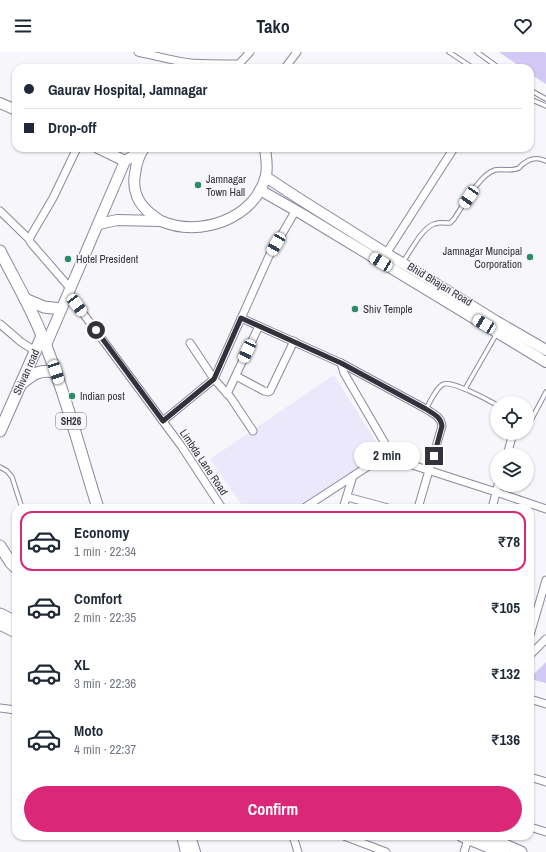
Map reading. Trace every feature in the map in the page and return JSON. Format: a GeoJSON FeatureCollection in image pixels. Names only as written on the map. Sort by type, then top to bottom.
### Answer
{"type":"FeatureCollection","features":[{"type":"Feature","properties":{"kind":"main road"},"geometry":{"type":"LineString","coordinates":[[0,103],[12,108]]}},
{"type":"Feature","properties":{"kind":"main road"},"geometry":{"type":"LineString","coordinates":[[106,152],[125,161]]}},
{"type":"Feature","properties":{"kind":"main road"},"geometry":{"type":"LineString","coordinates":[[44,340],[69,291],[125,161],[140,152]]}},
{"type":"Feature","properties":{"kind":"main road"},"geometry":{"type":"LineString","coordinates":[[142,152],[136,168],[134,181],[135,193],[138,195],[139,202],[146,210],[160,221]]}},
{"type":"Feature","properties":{"kind":"main road"},"geometry":{"type":"LineString","coordinates":[[99,224],[117,220],[160,221],[191,228],[223,222],[238,214],[248,206],[260,190],[266,177],[267,167],[265,152]]}},
{"type":"Feature","properties":{"kind":"main road","name":"Bhid Bhajan Road"},"geometry":{"type":"LineString","coordinates":[[266,177],[384,258],[497,332],[546,362]]}},
{"type":"Feature","properties":{"kind":"main road","name":"Bhid Bhajan Road"},"geometry":{"type":"LineString","coordinates":[[260,190],[384,258],[402,263],[546,350]]}},
{"type":"Feature","properties":{"kind":"main road","name":"SH26"},"geometry":{"type":"LineString","coordinates":[[0,251],[44,340],[56,372],[97,504]]}},
{"type":"Feature","properties":{"kind":"main road"},"geometry":{"type":"LineString","coordinates":[[25,299],[44,308],[60,309]]}},
{"type":"Feature","properties":{"kind":"main road","name":"Shivan road"},"geometry":{"type":"LineString","coordinates":[[0,431],[35,351],[44,340]]}},
{"type":"Feature","properties":{"kind":"main road"},"geometry":{"type":"LineString","coordinates":[[20,384],[40,371],[56,372]]}},
{"type":"Feature","properties":{"kind":"main road"},"geometry":{"type":"LineString","coordinates":[[0,546],[12,564]]}},
{"type":"Feature","properties":{"kind":"main road"},"geometry":{"type":"LineString","coordinates":[[0,614],[12,620]]}},
{"type":"Feature","properties":{"kind":"main road"},"geometry":{"type":"LineString","coordinates":[[0,624],[12,630]]}},
{"type":"Feature","properties":{"kind":"main road"},"geometry":{"type":"LineString","coordinates":[[473,840],[501,852]]}},
{"type":"Feature","properties":{"kind":"main road"},"geometry":{"type":"LineString","coordinates":[[493,840],[521,852]]}},
{"type":"Feature","properties":{"kind":"main road"},"geometry":{"type":"LineString","coordinates":[[187,841],[196,852]]}},
{"type":"Feature","properties":{"kind":"street"},"geometry":{"type":"LineString","coordinates":[[138,52],[191,63],[239,64],[250,52]]}},
{"type":"Feature","properties":{"kind":"street"},"geometry":{"type":"LineString","coordinates":[[288,64],[297,52]]}},
{"type":"Feature","properties":{"kind":"street"},"geometry":{"type":"LineString","coordinates":[[29,239],[53,198],[75,152]]}},
{"type":"Feature","properties":{"kind":"street"},"geometry":{"type":"LineString","coordinates":[[384,258],[451,152]]}},
{"type":"Feature","properties":{"kind":"street"},"geometry":{"type":"LineString","coordinates":[[163,421],[214,379],[269,256],[296,210]]}},
{"type":"Feature","properties":{"kind":"street","name":"Limbda Lane Road"},"geometry":{"type":"LineString","coordinates":[[0,211],[29,239],[69,291],[196,467],[219,504]]}},
{"type":"Feature","properties":{"kind":"street"},"geometry":{"type":"LineString","coordinates":[[241,318],[341,363],[426,409],[439,418],[442,422],[442,426],[419,504]]}},
{"type":"Feature","properties":{"kind":"street"},"geometry":{"type":"LineString","coordinates":[[0,324],[21,342],[35,351]]}},
{"type":"Feature","properties":{"kind":"street"},"geometry":{"type":"LineString","coordinates":[[227,394],[259,326]]}},
{"type":"Feature","properties":{"kind":"street"},"geometry":{"type":"LineString","coordinates":[[236,376],[264,391],[270,391],[294,341]]}},
{"type":"Feature","properties":{"kind":"street"},"geometry":{"type":"LineString","coordinates":[[190,343],[214,379],[227,394],[252,430]]}},
{"type":"Feature","properties":{"kind":"street"},"geometry":{"type":"LineString","coordinates":[[341,363],[344,373],[394,458],[429,471],[490,486]]}},
{"type":"Feature","properties":{"kind":"street"},"geometry":{"type":"LineString","coordinates":[[310,504],[390,452]]}},
{"type":"Feature","properties":{"kind":"street"},"geometry":{"type":"LineString","coordinates":[[344,504],[353,476]]}},
{"type":"Feature","properties":{"kind":"street"},"geometry":{"type":"LineString","coordinates":[[493,504],[496,492]]}},
{"type":"Feature","properties":{"kind":"street"},"geometry":{"type":"LineString","coordinates":[[506,492],[546,509]]}},
{"type":"Feature","properties":{"kind":"street"},"geometry":{"type":"LineString","coordinates":[[347,496],[374,504]]}},
{"type":"Feature","properties":{"kind":"street"},"geometry":{"type":"LineString","coordinates":[[0,557],[12,564]]}},
{"type":"Feature","properties":{"kind":"street"},"geometry":{"type":"LineString","coordinates":[[534,621],[546,580]]}},
{"type":"Feature","properties":{"kind":"street"},"geometry":{"type":"LineString","coordinates":[[534,651],[546,640]]}},
{"type":"Feature","properties":{"kind":"street"},"geometry":{"type":"LineString","coordinates":[[534,700],[546,704]]}},
{"type":"Feature","properties":{"kind":"street"},"geometry":{"type":"LineString","coordinates":[[0,708],[12,710]]}},
{"type":"Feature","properties":{"kind":"street"},"geometry":{"type":"LineString","coordinates":[[534,778],[546,782]]}},
{"type":"Feature","properties":{"kind":"street"},"geometry":{"type":"LineString","coordinates":[[534,828],[546,832]]}},
{"type":"Feature","properties":{"kind":"street"},"geometry":{"type":"LineString","coordinates":[[294,840],[298,852]]}},
{"type":"Feature","properties":{"kind":"street"},"geometry":{"type":"LineString","coordinates":[[354,840],[386,852]]}},
{"type":"Feature","properties":{"kind":"street"},"geometry":{"type":"LineString","coordinates":[[464,852],[466,840]]}},
{"type":"Feature","properties":{"kind":"lane"},"geometry":{"type":"LineString","coordinates":[[449,52],[467,64]]}},
{"type":"Feature","properties":{"kind":"lane"},"geometry":{"type":"LineString","coordinates":[[477,52],[494,64]]}},
{"type":"Feature","properties":{"kind":"lane"},"geometry":{"type":"LineString","coordinates":[[534,92],[546,99]]}},
{"type":"Feature","properties":{"kind":"lane"},"geometry":{"type":"LineString","coordinates":[[534,101],[546,106]]}},
{"type":"Feature","properties":{"kind":"lane"},"geometry":{"type":"LineString","coordinates":[[402,263],[427,228],[435,224],[450,223],[476,186],[493,170],[511,170],[519,168],[526,161],[533,158],[539,158],[546,161]]}},
{"type":"Feature","properties":{"kind":"lane"},"geometry":{"type":"LineString","coordinates":[[465,389],[497,332]]}},
{"type":"Feature","properties":{"kind":"lane"},"geometry":{"type":"LineString","coordinates":[[426,409],[438,388],[449,383],[490,402]]}},
{"type":"Feature","properties":{"kind":"lane"},"geometry":{"type":"LineString","coordinates":[[534,413],[546,392]]}},
{"type":"Feature","properties":{"kind":"lane"},"geometry":{"type":"LineString","coordinates":[[0,467],[7,471],[12,477],[21,504]]}},
{"type":"Feature","properties":{"kind":"shaded area"},"geometry":{"type":"Polygon","coordinates":[[[499,52],[545,52],[546,84],[534,76],[534,64],[516,64],[499,52]]]}},
{"type":"Feature","properties":{"kind":"shaded area"},"geometry":{"type":"Polygon","coordinates":[[[334,375],[384,455],[303,504],[241,504],[210,459],[334,375]]]}},
{"type":"Feature","properties":{"kind":"shaded area"},"geometry":{"type":"Polygon","coordinates":[[[546,662],[546,683],[534,680],[534,674],[546,662]]]}},
{"type":"Feature","properties":{"kind":"place","name":"Jamnagar Town Hall"},"geometry":{"type":"Point","coordinates":[198,185]}},
{"type":"Feature","properties":{"kind":"place","name":"Jamnagar Muncipal Corporation"},"geometry":{"type":"Point","coordinates":[530,257]}},
{"type":"Feature","properties":{"kind":"place","name":"Hotel President"},"geometry":{"type":"Point","coordinates":[68,259]}},
{"type":"Feature","properties":{"kind":"place","name":"Shiv Temple"},"geometry":{"type":"Point","coordinates":[355,309]}},
{"type":"Feature","properties":{"kind":"place","name":"Indian post"},"geometry":{"type":"Point","coordinates":[72,396]}},
{"type":"Feature","properties":{"kind":"route"},"geometry":{"type":"LineString","coordinates":[[96,330],[163,421],[214,379],[241,318],[341,363],[433,413],[442,422],[434,456]]}}]}
